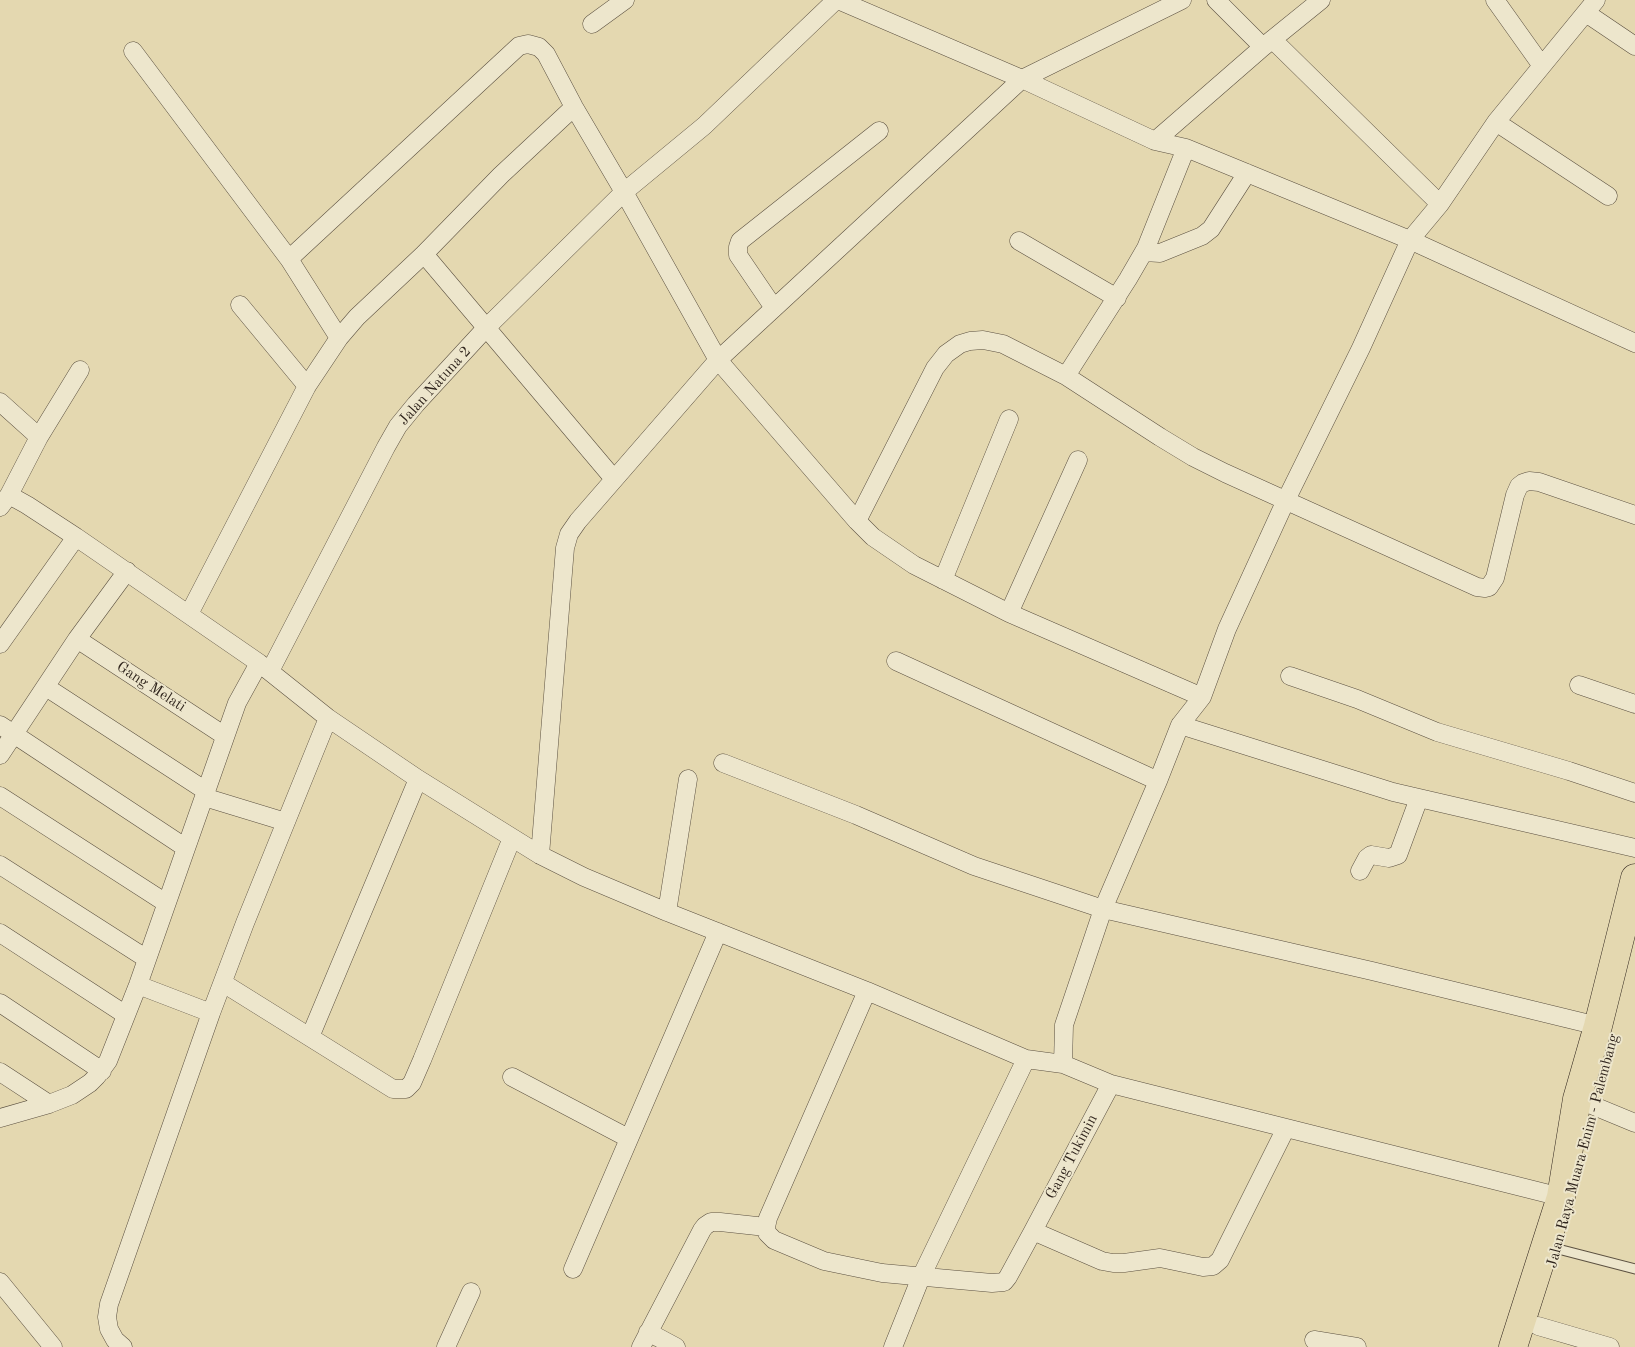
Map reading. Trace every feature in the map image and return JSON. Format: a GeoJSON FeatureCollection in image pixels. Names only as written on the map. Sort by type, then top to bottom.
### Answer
{"type":"FeatureCollection","features":[{"type":"Feature","properties":{"kind":"main road","name":"Jalan Raya Muara Enim - Palembang"},"geometry":{"type":"LineString","coordinates":[[1535,1336],[1558,1249],[1586,1103],[1598,1026],[1635,878]]}},
{"type":"Feature","properties":{"kind":"main road","name":"Jalan Raya Muara Enim - Palembang"},"geometry":{"type":"LineString","coordinates":[[1513,1347],[1561,1197],[1586,1103],[1635,956]]}},
{"type":"Feature","properties":{"kind":"street"},"geometry":{"type":"LineString","coordinates":[[592,24],[624,0]]}},
{"type":"Feature","properties":{"kind":"street"},"geometry":{"type":"LineString","coordinates":[[837,0],[1022,79],[1155,141],[1186,148],[1410,240],[1635,344]]}},
{"type":"Feature","properties":{"kind":"street","name":"Jalan Natuna 2"},"geometry":{"type":"LineString","coordinates":[[102,1071],[108,1061],[138,985],[237,703],[264,667],[398,426],[486,328],[624,192],[704,126],[837,0]]}},
{"type":"Feature","properties":{"kind":"street"},"geometry":{"type":"LineString","coordinates":[[540,855],[565,548],[572,528],[718,360],[1022,79],[1182,0]]}},
{"type":"Feature","properties":{"kind":"street"},"geometry":{"type":"LineString","coordinates":[[1216,0],[1268,43],[1440,204]]}},
{"type":"Feature","properties":{"kind":"street"},"geometry":{"type":"LineString","coordinates":[[1155,141],[1268,43],[1321,0]]}},
{"type":"Feature","properties":{"kind":"street"},"geometry":{"type":"LineString","coordinates":[[1495,0],[1542,66]]}},
{"type":"Feature","properties":{"kind":"street"},"geometry":{"type":"LineString","coordinates":[[1063,1064],[1064,1025],[1103,909],[1180,725],[1202,697],[1227,629],[1286,500],[1361,348],[1410,240],[1440,204],[1496,122],[1591,7],[1635,46]]}},
{"type":"Feature","properties":{"kind":"street"},"geometry":{"type":"LineString","coordinates":[[289,259],[519,46],[524,44],[535,45],[546,54],[574,107],[718,360],[873,537],[914,565],[1009,613],[1202,697]]}},
{"type":"Feature","properties":{"kind":"street"},"geometry":{"type":"LineString","coordinates":[[133,51],[289,259],[339,338]]}},
{"type":"Feature","properties":{"kind":"street"},"geometry":{"type":"LineString","coordinates":[[189,614],[308,386],[339,338],[500,175],[574,107]]}},
{"type":"Feature","properties":{"kind":"street"},"geometry":{"type":"LineString","coordinates":[[1496,122],[1608,196]]}},
{"type":"Feature","properties":{"kind":"street"},"geometry":{"type":"LineString","coordinates":[[774,308],[738,255],[740,241],[879,131]]}},
{"type":"Feature","properties":{"kind":"street"},"geometry":{"type":"LineString","coordinates":[[1066,376],[1117,298],[1144,252],[1186,148]]}},
{"type":"Feature","properties":{"kind":"street"},"geometry":{"type":"LineString","coordinates":[[1144,252],[1160,253],[1202,236],[1211,229],[1247,173]]}},
{"type":"Feature","properties":{"kind":"street"},"geometry":{"type":"LineString","coordinates":[[1019,241],[1117,298]]}},
{"type":"Feature","properties":{"kind":"street"},"geometry":{"type":"LineString","coordinates":[[424,254],[614,479]]}},
{"type":"Feature","properties":{"kind":"street"},"geometry":{"type":"LineString","coordinates":[[240,305],[308,386]]}},
{"type":"Feature","properties":{"kind":"street"},"geometry":{"type":"LineString","coordinates":[[857,521],[935,368],[946,354],[954,349],[970,341],[983,340],[1003,344],[1066,376],[1160,437],[1225,473],[1477,586],[1485,588],[1492,584],[1495,578],[1515,495],[1519,486],[1523,483],[1529,481],[1538,482],[1635,515]]}},
{"type":"Feature","properties":{"kind":"street"},"geometry":{"type":"LineString","coordinates":[[80,370],[39,437],[5,501],[27,505],[76,536],[264,667],[328,718],[418,779],[540,855],[591,880],[667,912],[867,991],[1026,1059],[1063,1064],[1111,1084],[1561,1197]]}},
{"type":"Feature","properties":{"kind":"street"},"geometry":{"type":"LineString","coordinates":[[0,402],[39,437]]}},
{"type":"Feature","properties":{"kind":"street"},"geometry":{"type":"LineString","coordinates":[[943,580],[1009,419]]}},
{"type":"Feature","properties":{"kind":"street"},"geometry":{"type":"LineString","coordinates":[[1009,613],[1078,460]]}},
{"type":"Feature","properties":{"kind":"street"},"geometry":{"type":"LineString","coordinates":[[0,644],[76,536]]}},
{"type":"Feature","properties":{"kind":"street"},"geometry":{"type":"LineString","coordinates":[[0,755],[7,730],[46,687],[77,638],[127,571]]}},
{"type":"Feature","properties":{"kind":"street","name":"Gang Melati"},"geometry":{"type":"LineString","coordinates":[[77,638],[225,736]]}},
{"type":"Feature","properties":{"kind":"street"},"geometry":{"type":"LineString","coordinates":[[896,661],[1158,781]]}},
{"type":"Feature","properties":{"kind":"street"},"geometry":{"type":"LineString","coordinates":[[1290,676],[1357,699],[1437,732],[1569,771],[1635,793]]}},
{"type":"Feature","properties":{"kind":"street"},"geometry":{"type":"LineString","coordinates":[[1579,685],[1635,704]]}},
{"type":"Feature","properties":{"kind":"street"},"geometry":{"type":"LineString","coordinates":[[46,687],[205,794],[286,822]]}},
{"type":"Feature","properties":{"kind":"street"},"geometry":{"type":"LineString","coordinates":[[123,1347],[115,1340],[109,1329],[107,1317],[109,1304],[211,1013],[245,923],[328,718]]}},
{"type":"Feature","properties":{"kind":"street"},"geometry":{"type":"LineString","coordinates":[[1180,725],[1393,792],[1635,848]]}},
{"type":"Feature","properties":{"kind":"street"},"geometry":{"type":"LineString","coordinates":[[7,730],[186,848]]}},
{"type":"Feature","properties":{"kind":"street"},"geometry":{"type":"LineString","coordinates":[[722,763],[856,815],[974,866],[1103,909],[1372,971],[1598,1026]]}},
{"type":"Feature","properties":{"kind":"street"},"geometry":{"type":"LineString","coordinates":[[310,1037],[418,779]]}},
{"type":"Feature","properties":{"kind":"street"},"geometry":{"type":"LineString","coordinates":[[667,912],[688,779]]}},
{"type":"Feature","properties":{"kind":"street"},"geometry":{"type":"LineString","coordinates":[[0,796],[166,903]]}},
{"type":"Feature","properties":{"kind":"street"},"geometry":{"type":"LineString","coordinates":[[1360,871],[1367,858],[1371,855],[1389,858],[1398,855],[1419,798]]}},
{"type":"Feature","properties":{"kind":"street"},"geometry":{"type":"LineString","coordinates":[[223,983],[393,1089],[402,1090],[409,1087],[422,1060],[512,838]]}},
{"type":"Feature","properties":{"kind":"street"},"geometry":{"type":"LineString","coordinates":[[0,865],[146,959]]}},
{"type":"Feature","properties":{"kind":"street"},"geometry":{"type":"LineString","coordinates":[[573,1269],[718,932]]}},
{"type":"Feature","properties":{"kind":"street"},"geometry":{"type":"LineString","coordinates":[[0,933],[126,1015]]}},
{"type":"Feature","properties":{"kind":"street"},"geometry":{"type":"LineString","coordinates":[[138,985],[211,1013]]}},
{"type":"Feature","properties":{"kind":"street"},"geometry":{"type":"LineString","coordinates":[[867,991],[768,1218],[767,1233],[774,1240],[824,1261],[882,1273],[920,1277]]}},
{"type":"Feature","properties":{"kind":"street"},"geometry":{"type":"LineString","coordinates":[[0,1003],[102,1071],[90,1083],[72,1095],[49,1104],[0,1118]]}},
{"type":"Feature","properties":{"kind":"street"},"geometry":{"type":"LineString","coordinates":[[892,1347],[920,1277],[1026,1059]]}},
{"type":"Feature","properties":{"kind":"street"},"geometry":{"type":"LineString","coordinates":[[0,1072],[49,1104]]}},
{"type":"Feature","properties":{"kind":"street"},"geometry":{"type":"LineString","coordinates":[[512,1077],[628,1138]]}},
{"type":"Feature","properties":{"kind":"street","name":"Gang Tukimin"},"geometry":{"type":"LineString","coordinates":[[920,1277],[992,1284],[1004,1282],[1034,1231],[1111,1084]]}},
{"type":"Feature","properties":{"kind":"street"},"geometry":{"type":"LineString","coordinates":[[1586,1103],[1635,1123]]}},
{"type":"Feature","properties":{"kind":"street"},"geometry":{"type":"LineString","coordinates":[[1034,1231],[1113,1263],[1160,1258],[1203,1267],[1213,1266],[1220,1260],[1286,1128]]}},
{"type":"Feature","properties":{"kind":"street"},"geometry":{"type":"LineString","coordinates":[[676,1347],[644,1340],[705,1226],[711,1222],[720,1222],[766,1227]]}},
{"type":"Feature","properties":{"kind":"street"},"geometry":{"type":"LineString","coordinates":[[0,1282],[53,1347]]}},
{"type":"Feature","properties":{"kind":"street"},"geometry":{"type":"LineString","coordinates":[[446,1347],[471,1292]]}},
{"type":"Feature","properties":{"kind":"street"},"geometry":{"type":"LineString","coordinates":[[1535,1336],[1610,1347]]}},
{"type":"Feature","properties":{"kind":"street"},"geometry":{"type":"LineString","coordinates":[[1314,1340],[1357,1347]]}},
{"type":"Feature","properties":{"kind":"lane"},"geometry":{"type":"LineString","coordinates":[[1558,1249],[1635,1269]]}}]}
